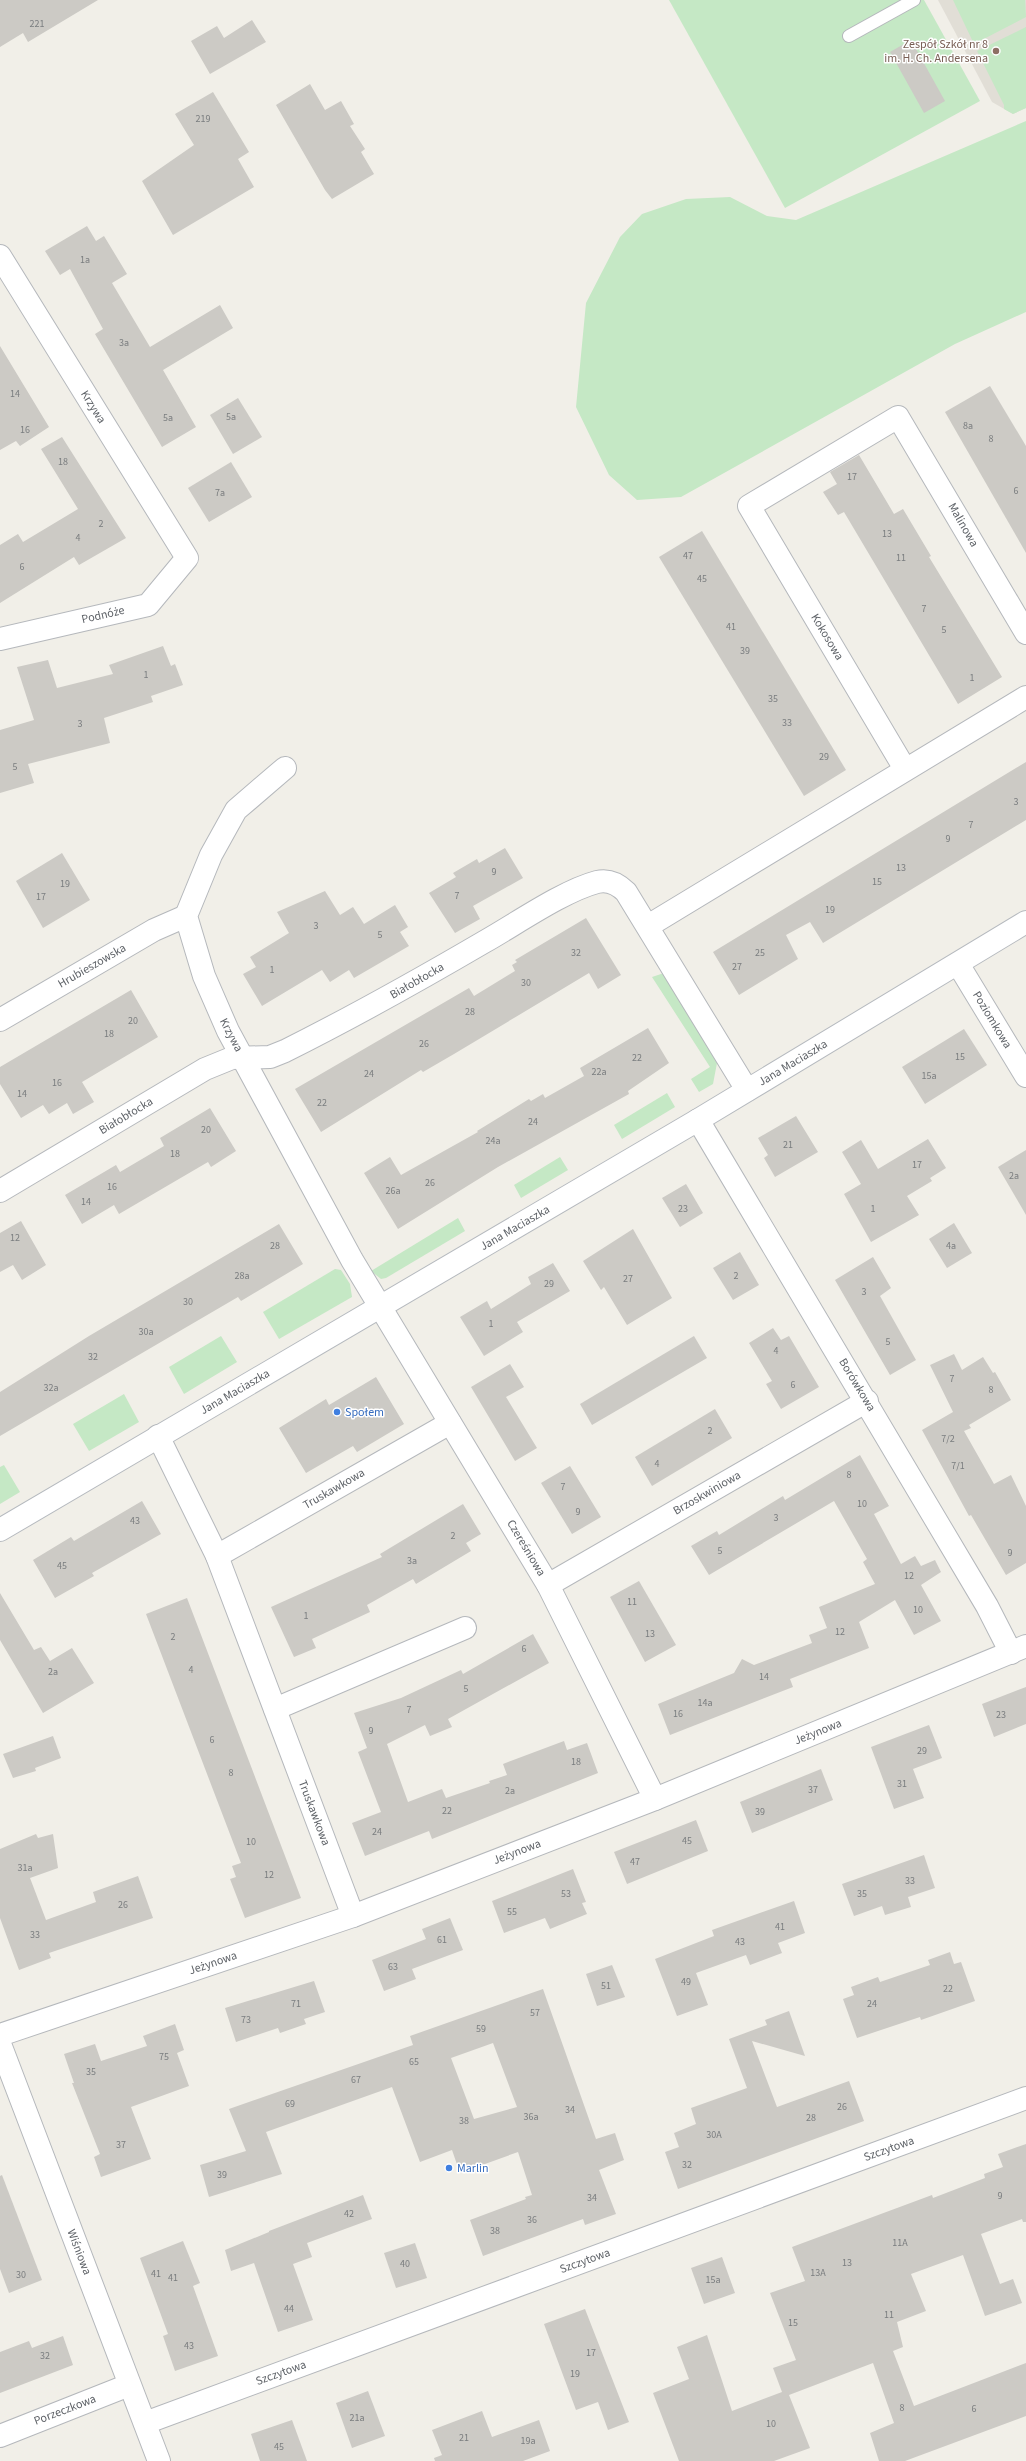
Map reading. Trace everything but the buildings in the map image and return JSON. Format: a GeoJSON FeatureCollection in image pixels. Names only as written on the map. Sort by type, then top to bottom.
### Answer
{"type":"FeatureCollection","features":[{"type":"Feature","properties":{"kind":"street","name":"Krzywa"},"geometry":{"type":"LineString","coordinates":[[0,256],[187,558]]}},
{"type":"Feature","properties":{"kind":"street","name":"Malinowa"},"geometry":{"type":"LineString","coordinates":[[749,506],[898,417],[1026,633]]}},
{"type":"Feature","properties":{"kind":"street","name":"Kokosowa"},"geometry":{"type":"LineString","coordinates":[[749,506],[905,769]]}},
{"type":"Feature","properties":{"kind":"street","name":"Podnóże"},"geometry":{"type":"LineString","coordinates":[[0,640],[148,605],[187,558]]}},
{"type":"Feature","properties":{"kind":"street"},"geometry":{"type":"LineString","coordinates":[[648,926],[1026,697]]}},
{"type":"Feature","properties":{"kind":"street"},"geometry":{"type":"LineString","coordinates":[[186,916],[210,855],[236,810],[285,768]]}},
{"type":"Feature","properties":{"kind":"street","name":"Białobłocka"},"geometry":{"type":"LineString","coordinates":[[0,1191],[205,1069],[226,1060],[270,1057],[285,1051],[351,1018],[557,900],[597,882],[609,881],[618,884],[626,892],[747,1090]]}},
{"type":"Feature","properties":{"kind":"street","name":"Krzywa"},"geometry":{"type":"LineString","coordinates":[[186,916],[214,1002],[352,1260],[381,1307]]}},
{"type":"Feature","properties":{"kind":"street","name":"Hrubieszowska"},"geometry":{"type":"LineString","coordinates":[[0,1020],[154,930],[186,916]]}},
{"type":"Feature","properties":{"kind":"street","name":"Jana Maciaszka"},"geometry":{"type":"LineString","coordinates":[[0,1530],[698,1120],[1026,922]]}},
{"type":"Feature","properties":{"kind":"street","name":"Poziomkowa"},"geometry":{"type":"LineString","coordinates":[[958,964],[1026,1076]]}},
{"type":"Feature","properties":{"kind":"street","name":"Borówkowa"},"geometry":{"type":"LineString","coordinates":[[698,1120],[867,1401],[987,1606],[1018,1650]]}},
{"type":"Feature","properties":{"kind":"street","name":"Czereśniowa"},"geometry":{"type":"LineString","coordinates":[[381,1307],[548,1585],[655,1799]]}},
{"type":"Feature","properties":{"kind":"street","name":"Brzoskwiniowa"},"geometry":{"type":"LineString","coordinates":[[548,1585],[867,1401]]}},
{"type":"Feature","properties":{"kind":"street","name":"Truskawkowa"},"geometry":{"type":"LineString","coordinates":[[217,1556],[450,1423]]}},
{"type":"Feature","properties":{"kind":"street","name":"Truskawkowa"},"geometry":{"type":"LineString","coordinates":[[158,1436],[217,1556],[353,1916]]}},
{"type":"Feature","properties":{"kind":"street"},"geometry":{"type":"LineString","coordinates":[[275,1710],[466,1628]]}},
{"type":"Feature","properties":{"kind":"street","name":"Jeżynowa"},"geometry":{"type":"LineString","coordinates":[[0,2035],[353,1916],[655,1799],[1018,1650]]}},
{"type":"Feature","properties":{"kind":"street","name":"Wiśniowa"},"geometry":{"type":"LineString","coordinates":[[0,2044],[159,2461]]}},
{"type":"Feature","properties":{"kind":"street","name":"Szczytowa"},"geometry":{"type":"LineString","coordinates":[[145,2423],[1026,2098]]}},
{"type":"Feature","properties":{"kind":"street","name":"Porzeczkowa"},"geometry":{"type":"LineString","coordinates":[[0,2436],[129,2385]]}},
{"type":"Feature","properties":{"kind":"lane"},"geometry":{"type":"LineString","coordinates":[[849,36],[914,0]]}},
{"type":"Feature","properties":{"kind":"shaded area","name":"Zespół Szkół nr 8 im. H. Ch. Andersena"},"geometry":{"type":"Polygon","coordinates":[[[938,0],[1026,0],[1026,108],[1013,114],[992,102],[938,0]]]}},
{"type":"Feature","properties":{"kind":"green space"},"geometry":{"type":"Polygon","coordinates":[[[669,0],[924,0],[980,101],[785,208],[669,0]]]}},
{"type":"Feature","properties":{"kind":"green space"},"geometry":{"type":"Polygon","coordinates":[[[953,0],[1025,0],[1026,17],[974,44],[953,0]]]}},
{"type":"Feature","properties":{"kind":"green space"},"geometry":{"type":"Polygon","coordinates":[[[1026,27],[1026,108],[1013,114],[1004,109],[1004,105],[977,51],[1026,27]]]}},
{"type":"Feature","properties":{"kind":"green space"},"geometry":{"type":"Polygon","coordinates":[[[1026,121],[1026,312],[955,344],[681,497],[637,500],[609,475],[576,407],[586,303],[620,237],[642,214],[686,199],[730,197],[767,216],[796,220],[1026,121]]]}},
{"type":"Feature","properties":{"kind":"green space"},"geometry":{"type":"Polygon","coordinates":[[[664,973],[717,1063],[713,1084],[699,1092],[691,1079],[710,1067],[652,977],[664,973]]]}},
{"type":"Feature","properties":{"kind":"green space"},"geometry":{"type":"Polygon","coordinates":[[[667,1093],[675,1107],[622,1139],[614,1125],[667,1093]]]}},
{"type":"Feature","properties":{"kind":"green space"},"geometry":{"type":"Polygon","coordinates":[[[560,1157],[568,1170],[521,1198],[514,1185],[560,1157]]]}},
{"type":"Feature","properties":{"kind":"green space"},"geometry":{"type":"Polygon","coordinates":[[[458,1218],[465,1231],[386,1278],[381,1279],[371,1271],[458,1218]]]}},
{"type":"Feature","properties":{"kind":"green space"},"geometry":{"type":"Polygon","coordinates":[[[335,1269],[341,1270],[350,1284],[352,1297],[279,1339],[263,1312],[335,1269]]]}},
{"type":"Feature","properties":{"kind":"green space"},"geometry":{"type":"Polygon","coordinates":[[[221,1336],[237,1362],[184,1394],[169,1367],[221,1336]]]}},
{"type":"Feature","properties":{"kind":"green space"},"geometry":{"type":"Polygon","coordinates":[[[124,1394],[139,1422],[89,1451],[73,1424],[124,1394]]]}},
{"type":"Feature","properties":{"kind":"green space"},"geometry":{"type":"Polygon","coordinates":[[[4,1465],[20,1492],[0,1504],[0,1467],[4,1465]]]}},
{"type":"Feature","properties":{"kind":"place","name":"Zespół Szkół nr 8 im. H. Ch. Andersena"},"geometry":{"type":"Point","coordinates":[996,51]}},
{"type":"Feature","properties":{"kind":"place","name":"Społem"},"geometry":{"type":"Point","coordinates":[337,1412]}},
{"type":"Feature","properties":{"kind":"place","name":"Marlin"},"geometry":{"type":"Point","coordinates":[449,2168]}}]}
